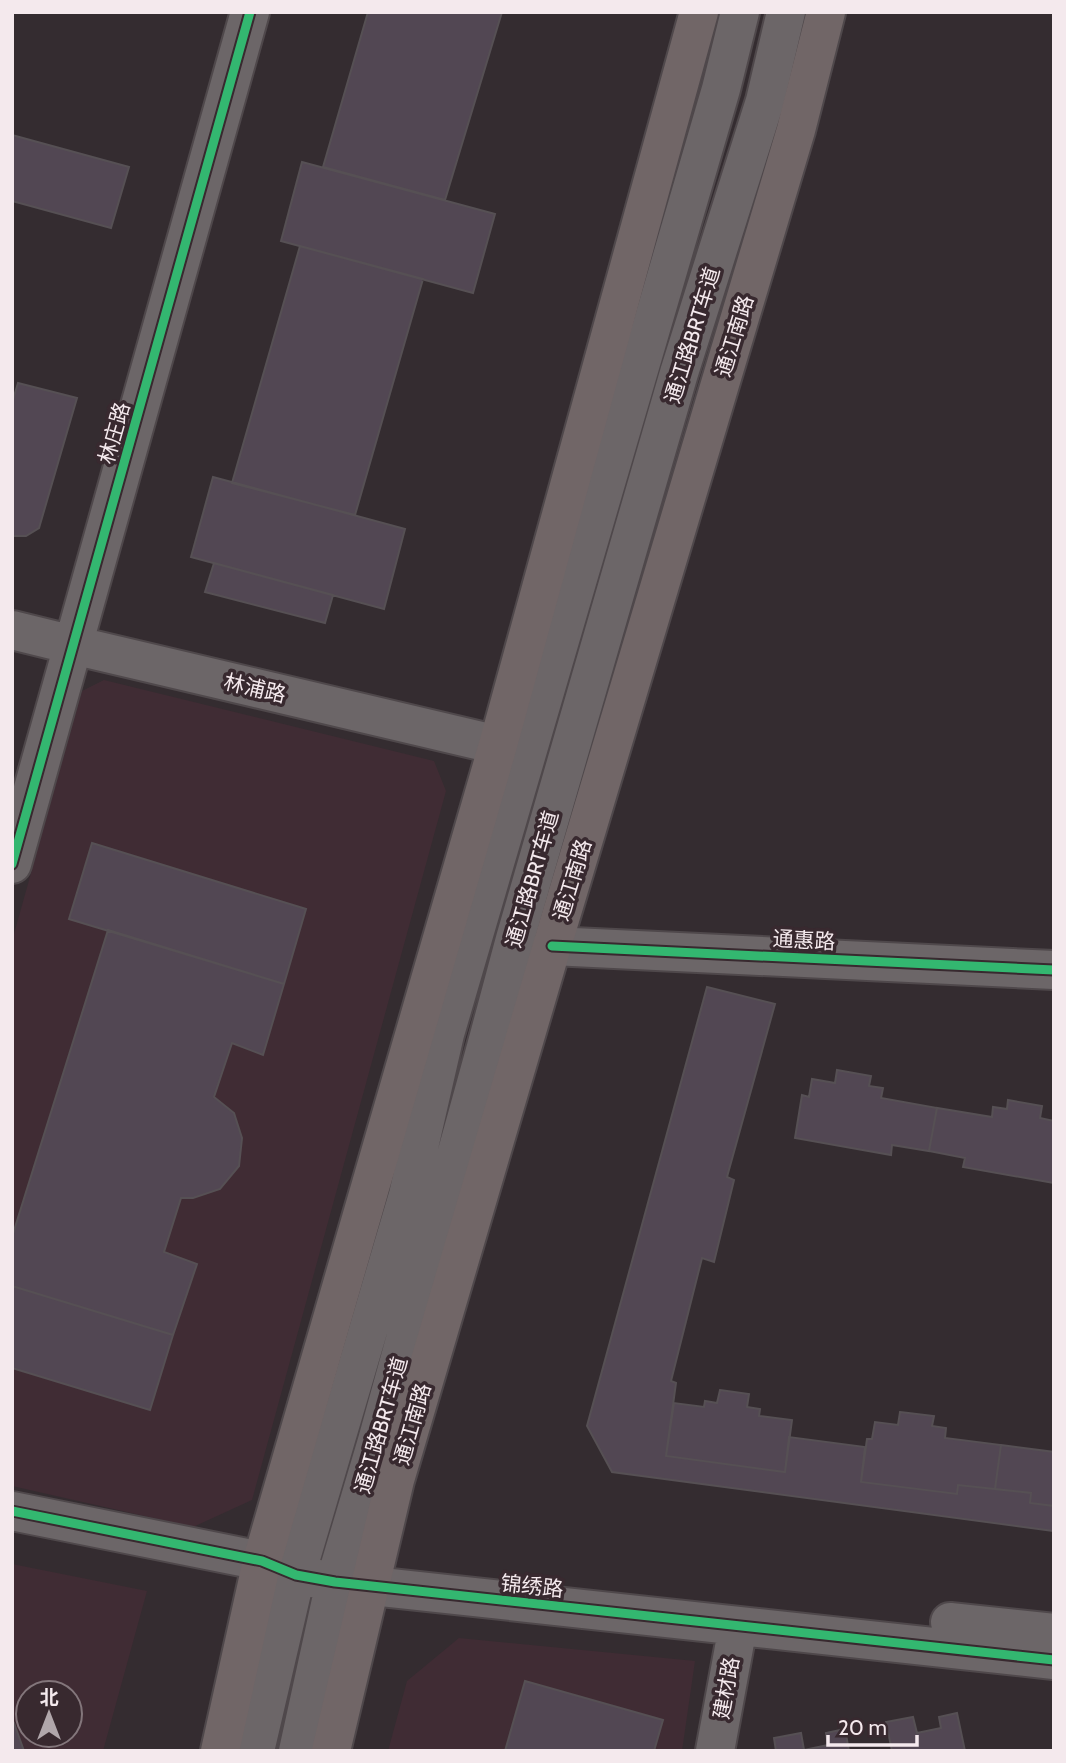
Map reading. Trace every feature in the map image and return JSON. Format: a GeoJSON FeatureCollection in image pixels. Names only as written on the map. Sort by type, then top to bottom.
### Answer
{"type":"FeatureCollection","features":[{"type":"Feature","properties":{"kind":"main road"},"geometry":{"type":"LineString","coordinates":[[220,1751],[286,1565],[498,746],[699,12]]}},
{"type":"Feature","properties":{"kind":"main road","name":"通江南路"},"geometry":{"type":"LineString","coordinates":[[331,1751],[355,1573],[399,1467],[796,131],[826,12]]}},
{"type":"Feature","properties":{"kind":"street","name":"林庄路"},"geometry":{"type":"LineString","coordinates":[[12,864],[250,12]]}},
{"type":"Feature","properties":{"kind":"street","name":"通江路BRT车道"},"geometry":{"type":"LineString","coordinates":[[255,1751],[286,1565],[408,1195],[449,1021],[721,89],[740,12]]}},
{"type":"Feature","properties":{"kind":"street","name":"通江路BRT车道"},"geometry":{"type":"LineString","coordinates":[[298,1751],[355,1573],[377,1441],[515,939],[679,373],[765,101],[786,12]]}},
{"type":"Feature","properties":{"kind":"street","name":"林浦路"},"geometry":{"type":"LineString","coordinates":[[12,630],[498,746]]}},
{"type":"Feature","properties":{"kind":"street","name":"通惠路"},"geometry":{"type":"LineString","coordinates":[[552,946],[1054,970]]}},
{"type":"Feature","properties":{"kind":"street","name":"锦绣路"},"geometry":{"type":"LineString","coordinates":[[12,1511],[286,1565],[738,1626],[1054,1660]]}},
{"type":"Feature","properties":{"kind":"street","name":"锦绣路"},"geometry":{"type":"LineString","coordinates":[[355,1573],[426,1567],[1054,1633]]}},
{"type":"Feature","properties":{"kind":"street","name":"建材路"},"geometry":{"type":"LineString","coordinates":[[715,1751],[738,1626]]}},
{"type":"Feature","properties":{"kind":"shaded area"},"geometry":{"type":"Polygon","coordinates":[[[104,680],[434,761],[446,791],[252,1500],[193,1527],[12,1486],[12,941],[82,691],[104,680]]]}},
{"type":"Feature","properties":{"kind":"shaded area"},"geometry":{"type":"Polygon","coordinates":[[[12,1564],[147,1591],[103,1751],[12,1751],[12,1564]]]}},
{"type":"Feature","properties":{"kind":"shaded area"},"geometry":{"type":"Polygon","coordinates":[[[459,1638],[695,1661],[682,1751],[388,1751],[407,1681],[459,1638]]]}},
{"type":"Feature","properties":{"kind":"building"},"geometry":{"type":"Polygon","coordinates":[[[368,12],[502,12],[445,200],[323,167],[368,12]]]}},
{"type":"Feature","properties":{"kind":"building"},"geometry":{"type":"Polygon","coordinates":[[[12,135],[129,167],[111,228],[12,201],[12,135]]]}},
{"type":"Feature","properties":{"kind":"building"},"geometry":{"type":"Polygon","coordinates":[[[302,162],[495,214],[473,293],[281,241],[302,162]]]}},
{"type":"Feature","properties":{"kind":"building"},"geometry":{"type":"Polygon","coordinates":[[[300,246],[423,279],[355,515],[232,483],[300,246]]]}},
{"type":"Feature","properties":{"kind":"building"},"geometry":{"type":"Polygon","coordinates":[[[18,383],[77,398],[39,528],[26,536],[12,536],[12,403],[18,383]]]}},
{"type":"Feature","properties":{"kind":"building"},"geometry":{"type":"Polygon","coordinates":[[[213,477],[405,529],[384,609],[191,557],[213,477]]]}},
{"type":"Feature","properties":{"kind":"building"},"geometry":{"type":"Polygon","coordinates":[[[214,563],[333,595],[325,623],[205,592],[214,563]]]}},
{"type":"Feature","properties":{"kind":"building"},"geometry":{"type":"Polygon","coordinates":[[[92,843],[306,909],[284,984],[69,919],[92,843]]]}},
{"type":"Feature","properties":{"kind":"building"},"geometry":{"type":"Polygon","coordinates":[[[108,930],[284,984],[263,1055],[232,1043],[214,1097],[234,1113],[242,1138],[239,1166],[220,1189],[193,1198],[181,1198],[164,1252],[197,1264],[173,1335],[12,1286],[12,1237],[108,930]]]}},
{"type":"Feature","properties":{"kind":"building"},"geometry":{"type":"Polygon","coordinates":[[[707,987],[775,1004],[727,1177],[734,1180],[714,1262],[702,1258],[671,1381],[676,1383],[666,1456],[785,1472],[789,1437],[865,1447],[861,1482],[957,1494],[958,1485],[1031,1493],[1030,1503],[1054,1506],[1054,1531],[612,1472],[587,1426],[707,987]]]}},
{"type":"Feature","properties":{"kind":"building"},"geometry":{"type":"Polygon","coordinates":[[[837,1070],[871,1076],[869,1086],[883,1088],[881,1098],[937,1108],[929,1151],[892,1145],[891,1155],[795,1138],[802,1095],[809,1097],[812,1079],[835,1083],[837,1070]]]}},
{"type":"Feature","properties":{"kind":"building"},"geometry":{"type":"Polygon","coordinates":[[[1008,1100],[1042,1106],[1040,1118],[1054,1121],[1054,1183],[963,1167],[965,1158],[929,1151],[937,1108],[992,1117],[993,1107],[1007,1109],[1008,1100]]]}},
{"type":"Feature","properties":{"kind":"building"},"geometry":{"type":"Polygon","coordinates":[[[12,1286],[173,1335],[150,1410],[12,1368],[12,1286]]]}},
{"type":"Feature","properties":{"kind":"building"},"geometry":{"type":"Polygon","coordinates":[[[720,1390],[749,1394],[747,1407],[760,1409],[759,1416],[792,1420],[785,1472],[666,1456],[674,1403],[704,1407],[705,1401],[717,1403],[720,1390]]]}},
{"type":"Feature","properties":{"kind":"building"},"geometry":{"type":"Polygon","coordinates":[[[900,1412],[934,1416],[932,1426],[946,1428],[945,1438],[1001,1445],[995,1489],[958,1485],[957,1494],[861,1482],[867,1439],[872,1439],[875,1422],[898,1425],[900,1412]]]}},
{"type":"Feature","properties":{"kind":"building"},"geometry":{"type":"Polygon","coordinates":[[[1001,1445],[1054,1452],[1054,1506],[1030,1503],[1031,1493],[995,1489],[1001,1445]]]}},
{"type":"Feature","properties":{"kind":"building"},"geometry":{"type":"Polygon","coordinates":[[[525,1681],[663,1720],[654,1751],[505,1751],[525,1681]]]}},
{"type":"Feature","properties":{"kind":"building"},"geometry":{"type":"Polygon","coordinates":[[[957,1713],[965,1751],[892,1751],[886,1722],[913,1717],[917,1733],[941,1728],[939,1717],[957,1713]]]}},
{"type":"Feature","properties":{"kind":"building"},"geometry":{"type":"Polygon","coordinates":[[[14,1723],[14,1749],[24,1751],[12,1751],[14,1723]]]}},
{"type":"Feature","properties":{"kind":"building"},"geometry":{"type":"Polygon","coordinates":[[[845,1729],[849,1751],[776,1751],[774,1738],[801,1733],[804,1750],[828,1745],[826,1733],[845,1729]]]}},
{"type":"Feature","properties":{"kind":"cycle path"},"geometry":{"type":"LineString","coordinates":[[12,864],[250,12]]}},
{"type":"Feature","properties":{"kind":"cycle path"},"geometry":{"type":"LineString","coordinates":[[552,946],[1054,970]]}},
{"type":"Feature","properties":{"kind":"cycle path"},"geometry":{"type":"LineString","coordinates":[[12,1511],[262,1561],[296,1575],[335,1582],[1054,1660]]}}]}
